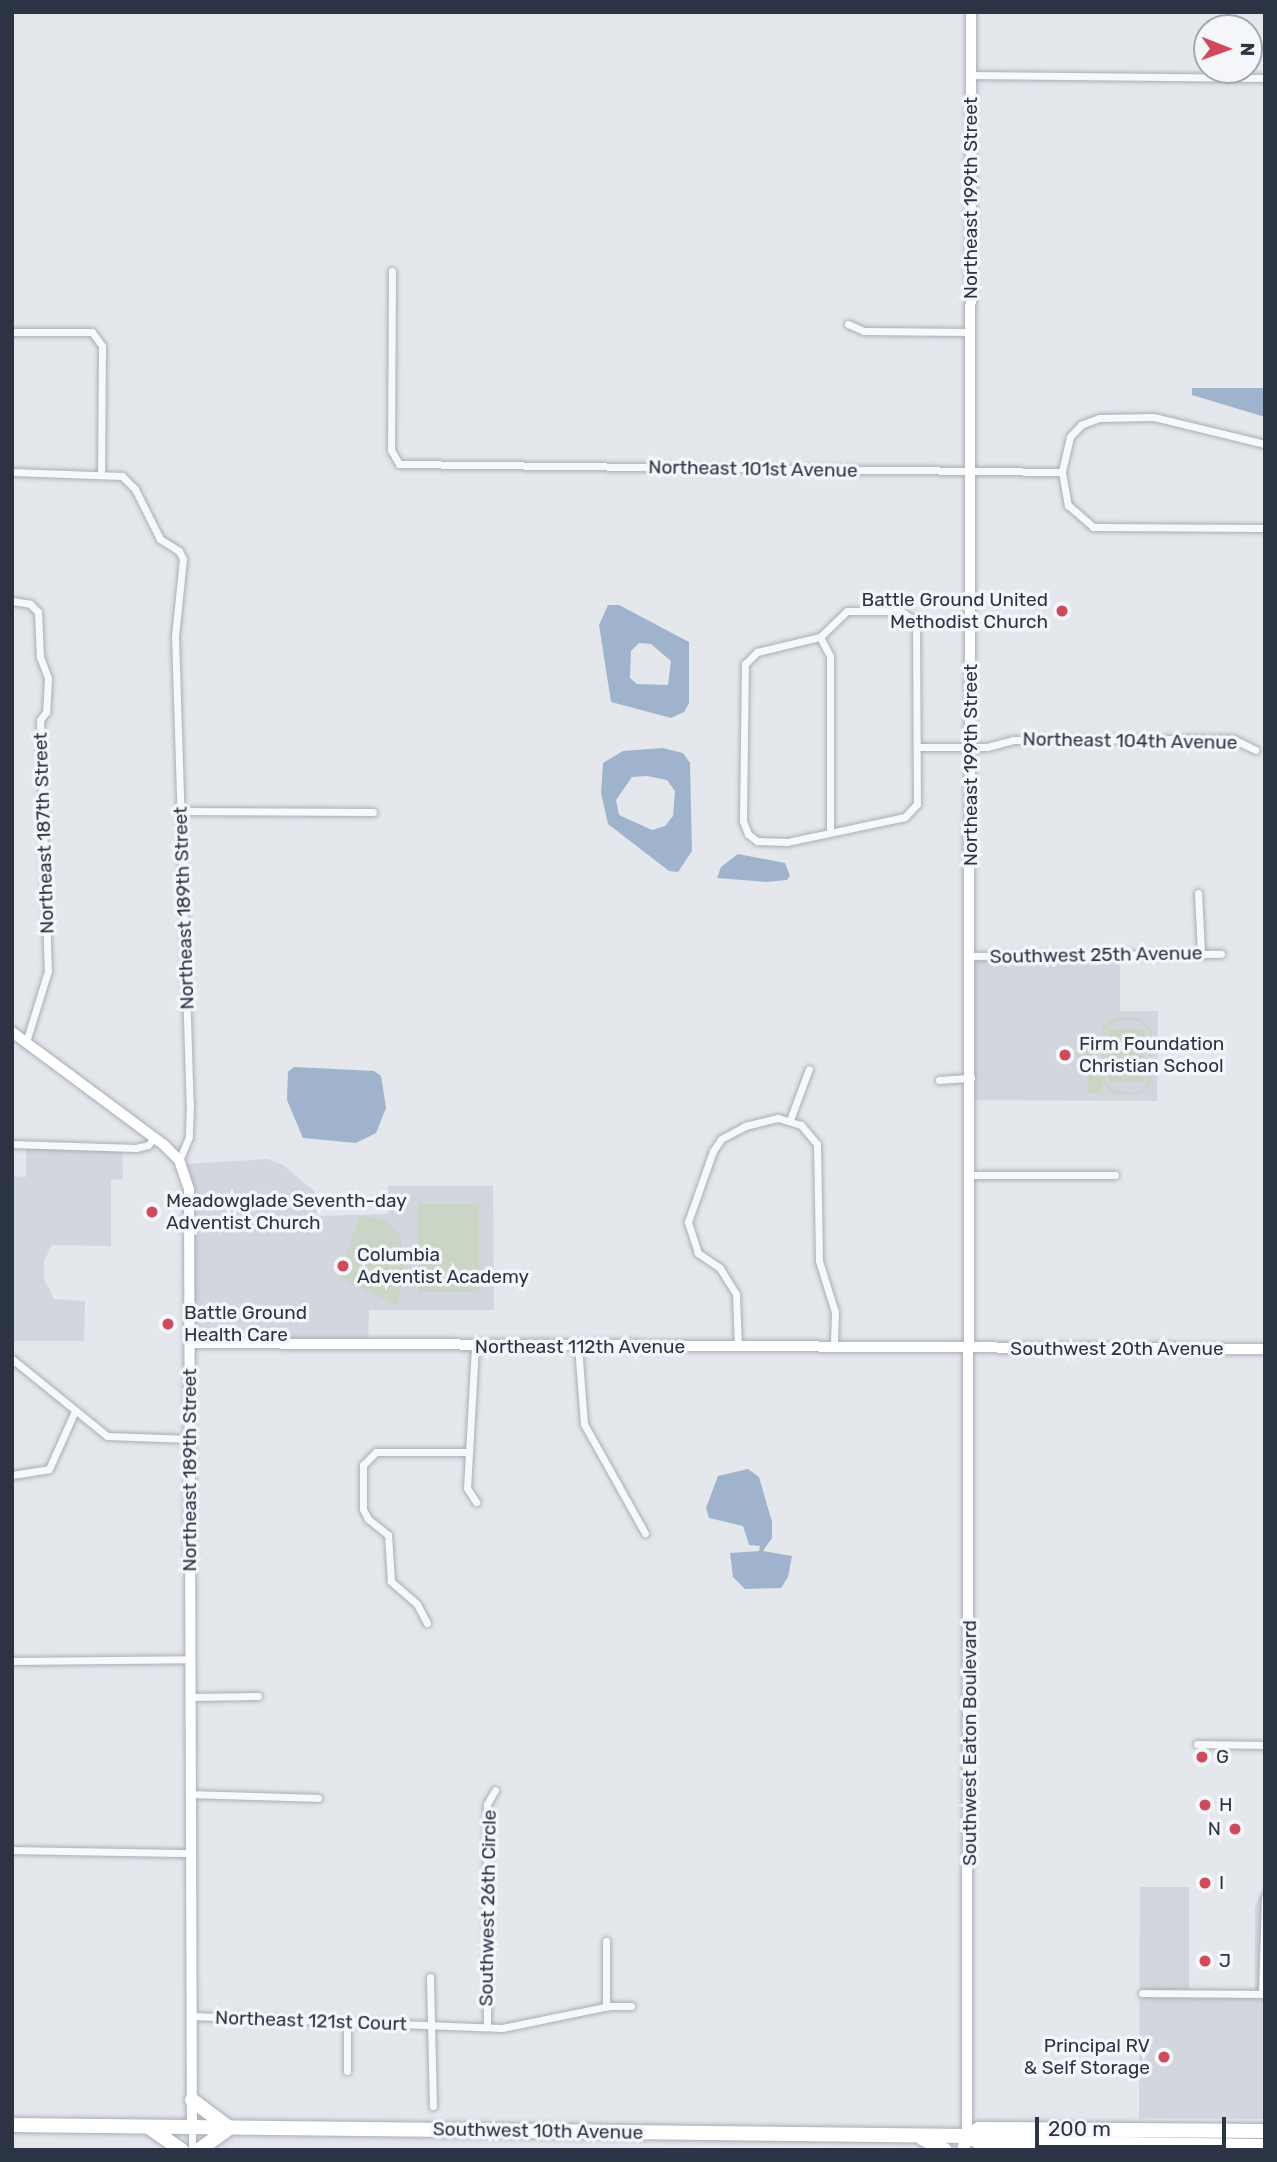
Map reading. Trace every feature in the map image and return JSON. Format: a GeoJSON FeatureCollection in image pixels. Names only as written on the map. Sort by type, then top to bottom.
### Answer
{"type":"FeatureCollection","features":[{"type":"Feature","properties":{"kind":"highway"},"geometry":{"type":"LineString","coordinates":[[192,2100],[229,2128],[200,2150]]}},
{"type":"Feature","properties":{"kind":"highway","name":"Southwest 10th Avenue"},"geometry":{"type":"LineString","coordinates":[[12,2125],[917,2135],[968,2145],[979,2142],[993,2146],[1265,2146]]}},
{"type":"Feature","properties":{"kind":"highway"},"geometry":{"type":"LineString","coordinates":[[149,2127],[181,2150]]}},
{"type":"Feature","properties":{"kind":"highway","name":"Southwest 10th Avenue"},"geometry":{"type":"LineString","coordinates":[[968,2145],[979,2129],[1265,2131]]}},
{"type":"Feature","properties":{"kind":"highway"},"geometry":{"type":"LineString","coordinates":[[917,2135],[945,2150]]}},
{"type":"Feature","properties":{"kind":"street","name":"Northeast 199th Street"},"geometry":{"type":"LineString","coordinates":[[970,1350],[971,12]]}},
{"type":"Feature","properties":{"kind":"street"},"geometry":{"type":"LineString","coordinates":[[971,75],[1265,78]]}},
{"type":"Feature","properties":{"kind":"street","name":"Northeast 101st Avenue"},"geometry":{"type":"LineString","coordinates":[[392,271],[391,450],[399,464],[1062,472]]}},
{"type":"Feature","properties":{"kind":"street"},"geometry":{"type":"LineString","coordinates":[[848,324],[864,331],[971,332]]}},
{"type":"Feature","properties":{"kind":"street"},"geometry":{"type":"LineString","coordinates":[[12,332],[92,332],[102,346],[105,474],[12,472]]}},
{"type":"Feature","properties":{"kind":"street"},"geometry":{"type":"LineString","coordinates":[[1265,444],[1153,417],[1099,418],[1081,425],[1070,437],[1062,472],[1068,505],[1093,527],[1265,528]]}},
{"type":"Feature","properties":{"kind":"street","name":"Northeast 189th Street"},"geometry":{"type":"LineString","coordinates":[[105,474],[121,476],[135,489],[154,530],[183,559],[175,636],[190,1104],[189,1137],[179,1160],[190,1197],[192,2128]]}},
{"type":"Feature","properties":{"kind":"street","name":"Northeast 187th Street"},"geometry":{"type":"LineString","coordinates":[[12,601],[30,604],[38,612],[40,657],[48,678],[46,712],[40,720],[48,971],[26,1042]]}},
{"type":"Feature","properties":{"kind":"street"},"geometry":{"type":"LineString","coordinates":[[847,611],[901,611],[916,622],[918,747],[915,809],[905,817],[769,843],[750,837],[743,821],[745,664],[757,652],[820,637],[847,611]]}},
{"type":"Feature","properties":{"kind":"street"},"geometry":{"type":"LineString","coordinates":[[820,637],[830,656],[830,832]]}},
{"type":"Feature","properties":{"kind":"street","name":"Northeast 104th Avenue"},"geometry":{"type":"LineString","coordinates":[[918,747],[971,747],[1013,740],[1233,739],[1256,750]]}},
{"type":"Feature","properties":{"kind":"street"},"geometry":{"type":"LineString","coordinates":[[182,811],[373,812]]}},
{"type":"Feature","properties":{"kind":"street"},"geometry":{"type":"LineString","coordinates":[[1198,893],[1201,953]]}},
{"type":"Feature","properties":{"kind":"street","name":"Southwest 25th Avenue"},"geometry":{"type":"LineString","coordinates":[[971,956],[1221,954]]}},
{"type":"Feature","properties":{"kind":"street"},"geometry":{"type":"LineString","coordinates":[[12,1032],[155,1137],[179,1160]]}},
{"type":"Feature","properties":{"kind":"street"},"geometry":{"type":"LineString","coordinates":[[790,1120],[809,1069]]}},
{"type":"Feature","properties":{"kind":"street"},"geometry":{"type":"LineString","coordinates":[[939,1080],[971,1078]]}},
{"type":"Feature","properties":{"kind":"street"},"geometry":{"type":"LineString","coordinates":[[738,1348],[736,1294],[720,1268],[698,1253],[688,1222],[713,1151],[721,1139],[745,1126],[790,1120],[817,1144],[819,1261],[835,1312],[834,1348]]}},
{"type":"Feature","properties":{"kind":"street"},"geometry":{"type":"LineString","coordinates":[[12,1144],[136,1148],[148,1145],[155,1137]]}},
{"type":"Feature","properties":{"kind":"street"},"geometry":{"type":"LineString","coordinates":[[971,1175],[1115,1174]]}},
{"type":"Feature","properties":{"kind":"street","name":"Northeast 112th Avenue"},"geometry":{"type":"LineString","coordinates":[[190,1343],[970,1350]]}},
{"type":"Feature","properties":{"kind":"street"},"geometry":{"type":"LineString","coordinates":[[475,1346],[467,1488],[476,1502]]}},
{"type":"Feature","properties":{"kind":"street"},"geometry":{"type":"LineString","coordinates":[[578,1346],[584,1424],[646,1534]]}},
{"type":"Feature","properties":{"kind":"street","name":"Southwest 20th Avenue"},"geometry":{"type":"LineString","coordinates":[[970,1350],[1265,1349]]}},
{"type":"Feature","properties":{"kind":"street","name":"Southwest Eaton Boulevard"},"geometry":{"type":"LineString","coordinates":[[968,2145],[970,1350]]}},
{"type":"Feature","properties":{"kind":"street"},"geometry":{"type":"LineString","coordinates":[[12,1359],[107,1436],[190,1439]]}},
{"type":"Feature","properties":{"kind":"street"},"geometry":{"type":"LineString","coordinates":[[12,1475],[49,1469],[75,1411]]}},
{"type":"Feature","properties":{"kind":"street"},"geometry":{"type":"LineString","coordinates":[[427,1623],[422,1609],[391,1581],[387,1532],[364,1512],[362,1470],[368,1456],[379,1452],[467,1452]]}},
{"type":"Feature","properties":{"kind":"street"},"geometry":{"type":"LineString","coordinates":[[12,1661],[191,1659]]}},
{"type":"Feature","properties":{"kind":"street"},"geometry":{"type":"LineString","coordinates":[[191,1697],[258,1696]]}},
{"type":"Feature","properties":{"kind":"street"},"geometry":{"type":"LineString","coordinates":[[1197,1744],[1265,1745]]}},
{"type":"Feature","properties":{"kind":"street","name":"Southwest 26th Circle"},"geometry":{"type":"LineString","coordinates":[[487,2027],[487,1804],[495,1790]]}},
{"type":"Feature","properties":{"kind":"street"},"geometry":{"type":"LineString","coordinates":[[191,1794],[318,1798]]}},
{"type":"Feature","properties":{"kind":"street"},"geometry":{"type":"LineString","coordinates":[[12,1850],[192,1853]]}},
{"type":"Feature","properties":{"kind":"street"},"geometry":{"type":"LineString","coordinates":[[1142,1993],[1263,1994],[1265,1898]]}},
{"type":"Feature","properties":{"kind":"street"},"geometry":{"type":"LineString","coordinates":[[606,1941],[606,2007]]}},
{"type":"Feature","properties":{"kind":"street"},"geometry":{"type":"LineString","coordinates":[[430,1977],[433,2106]]}},
{"type":"Feature","properties":{"kind":"street","name":"Northeast 121st Court"},"geometry":{"type":"LineString","coordinates":[[192,2016],[507,2028],[606,2007],[631,2006]]}},
{"type":"Feature","properties":{"kind":"street"},"geometry":{"type":"LineString","coordinates":[[347,2023],[347,2071]]}},
{"type":"Feature","properties":{"kind":"street"},"geometry":{"type":"LineString","coordinates":[[192,2128],[192,2150]]}},
{"type":"Feature","properties":{"kind":"shaded area","name":"Firm Foundation Christian School"},"geometry":{"type":"Polygon","coordinates":[[[974,961],[1120,962],[1120,1011],[1158,1011],[1157,1101],[973,1100],[974,961]]]}},
{"type":"Feature","properties":{"kind":"shaded area"},"geometry":{"type":"Polygon","coordinates":[[[26,1147],[122,1150],[123,1179],[111,1180],[111,1246],[52,1245],[44,1261],[44,1279],[54,1299],[85,1301],[84,1341],[12,1341],[12,1176],[26,1177],[26,1147]]]}},
{"type":"Feature","properties":{"kind":"shaded area","name":"Columbia Adventist Academy"},"geometry":{"type":"Polygon","coordinates":[[[268,1159],[283,1165],[315,1192],[317,1216],[388,1214],[388,1186],[493,1186],[494,1310],[369,1310],[368,1342],[197,1339],[186,1164],[268,1159]]]}},
{"type":"Feature","properties":{"kind":"shaded area"},"geometry":{"type":"Polygon","coordinates":[[[1265,1882],[1265,2119],[1139,2118],[1140,1887],[1189,1887],[1189,1996],[1255,1996],[1255,1907],[1265,1882]]]}},
{"type":"Feature","properties":{"kind":"green space"},"geometry":{"type":"Polygon","coordinates":[[[1116,1017],[1138,1017],[1152,1030],[1151,1084],[1142,1093],[1120,1095],[1109,1091],[1102,1080],[1101,1093],[1088,1093],[1088,1073],[1077,1067],[1077,1052],[1094,1051],[1101,1075],[1103,1025],[1116,1017]],[[1119,1020],[1105,1030],[1105,1081],[1114,1091],[1135,1093],[1145,1088],[1150,1077],[1149,1032],[1140,1021],[1119,1020]]]}},
{"type":"Feature","properties":{"kind":"green space"},"geometry":{"type":"Polygon","coordinates":[[[1108,1029],[1144,1029],[1144,1081],[1108,1081],[1108,1029]]]}},
{"type":"Feature","properties":{"kind":"green space"},"geometry":{"type":"Polygon","coordinates":[[[418,1204],[479,1204],[479,1292],[418,1292],[418,1204]]]}},
{"type":"Feature","properties":{"kind":"green space"},"geometry":{"type":"Polygon","coordinates":[[[360,1216],[387,1221],[400,1235],[406,1273],[397,1305],[341,1279],[339,1272],[360,1216]]]}},
{"type":"Feature","properties":{"kind":"water"},"geometry":{"type":"Polygon","coordinates":[[[1192,388],[1265,388],[1265,417],[1192,395],[1192,388]]]}},
{"type":"Feature","properties":{"kind":"water"},"geometry":{"type":"Polygon","coordinates":[[[608,605],[619,605],[689,642],[689,703],[684,712],[671,718],[611,702],[599,625],[608,605]],[[639,643],[631,651],[630,678],[637,684],[668,685],[671,661],[651,644],[639,643]]]}},
{"type":"Feature","properties":{"kind":"water"},"geometry":{"type":"Polygon","coordinates":[[[663,748],[683,753],[690,763],[692,851],[678,872],[669,871],[608,824],[601,793],[603,763],[623,751],[663,748]],[[647,776],[632,777],[616,800],[619,815],[652,830],[665,826],[673,816],[675,791],[667,780],[647,776]]]}},
{"type":"Feature","properties":{"kind":"water"},"geometry":{"type":"Polygon","coordinates":[[[738,854],[785,863],[790,876],[787,880],[766,882],[717,878],[721,867],[738,854]]]}},
{"type":"Feature","properties":{"kind":"water"},"geometry":{"type":"Polygon","coordinates":[[[294,1067],[374,1071],[381,1076],[386,1108],[376,1133],[356,1143],[303,1138],[287,1100],[288,1072],[294,1067]]]}},
{"type":"Feature","properties":{"kind":"water"},"geometry":{"type":"Polygon","coordinates":[[[748,1469],[759,1477],[772,1522],[772,1538],[763,1551],[792,1556],[788,1577],[781,1588],[745,1589],[733,1577],[730,1553],[759,1551],[760,1546],[749,1545],[743,1526],[709,1518],[706,1508],[718,1476],[748,1469]]]}},
{"type":"Feature","properties":{"kind":"place","name":"Battle Ground United Methodist Church"},"geometry":{"type":"Point","coordinates":[1062,611]}},
{"type":"Feature","properties":{"kind":"place","name":"Firm Foundation Christian School"},"geometry":{"type":"Point","coordinates":[1065,1055]}},
{"type":"Feature","properties":{"kind":"place","name":"Meadowglade Seventh-day Adventist Church"},"geometry":{"type":"Point","coordinates":[152,1212]}},
{"type":"Feature","properties":{"kind":"place","name":"Columbia Adventist Academy"},"geometry":{"type":"Point","coordinates":[343,1266]}},
{"type":"Feature","properties":{"kind":"place","name":"Battle Ground Health Care"},"geometry":{"type":"Point","coordinates":[168,1324]}},
{"type":"Feature","properties":{"kind":"place","name":"G"},"geometry":{"type":"Point","coordinates":[1202,1757]}},
{"type":"Feature","properties":{"kind":"place","name":"H"},"geometry":{"type":"Point","coordinates":[1205,1805]}},
{"type":"Feature","properties":{"kind":"place","name":"N"},"geometry":{"type":"Point","coordinates":[1235,1829]}},
{"type":"Feature","properties":{"kind":"place","name":"I"},"geometry":{"type":"Point","coordinates":[1205,1883]}},
{"type":"Feature","properties":{"kind":"place","name":"J"},"geometry":{"type":"Point","coordinates":[1205,1961]}},
{"type":"Feature","properties":{"kind":"place","name":"Principal RV & Self Storage"},"geometry":{"type":"Point","coordinates":[1164,2057]}}]}
